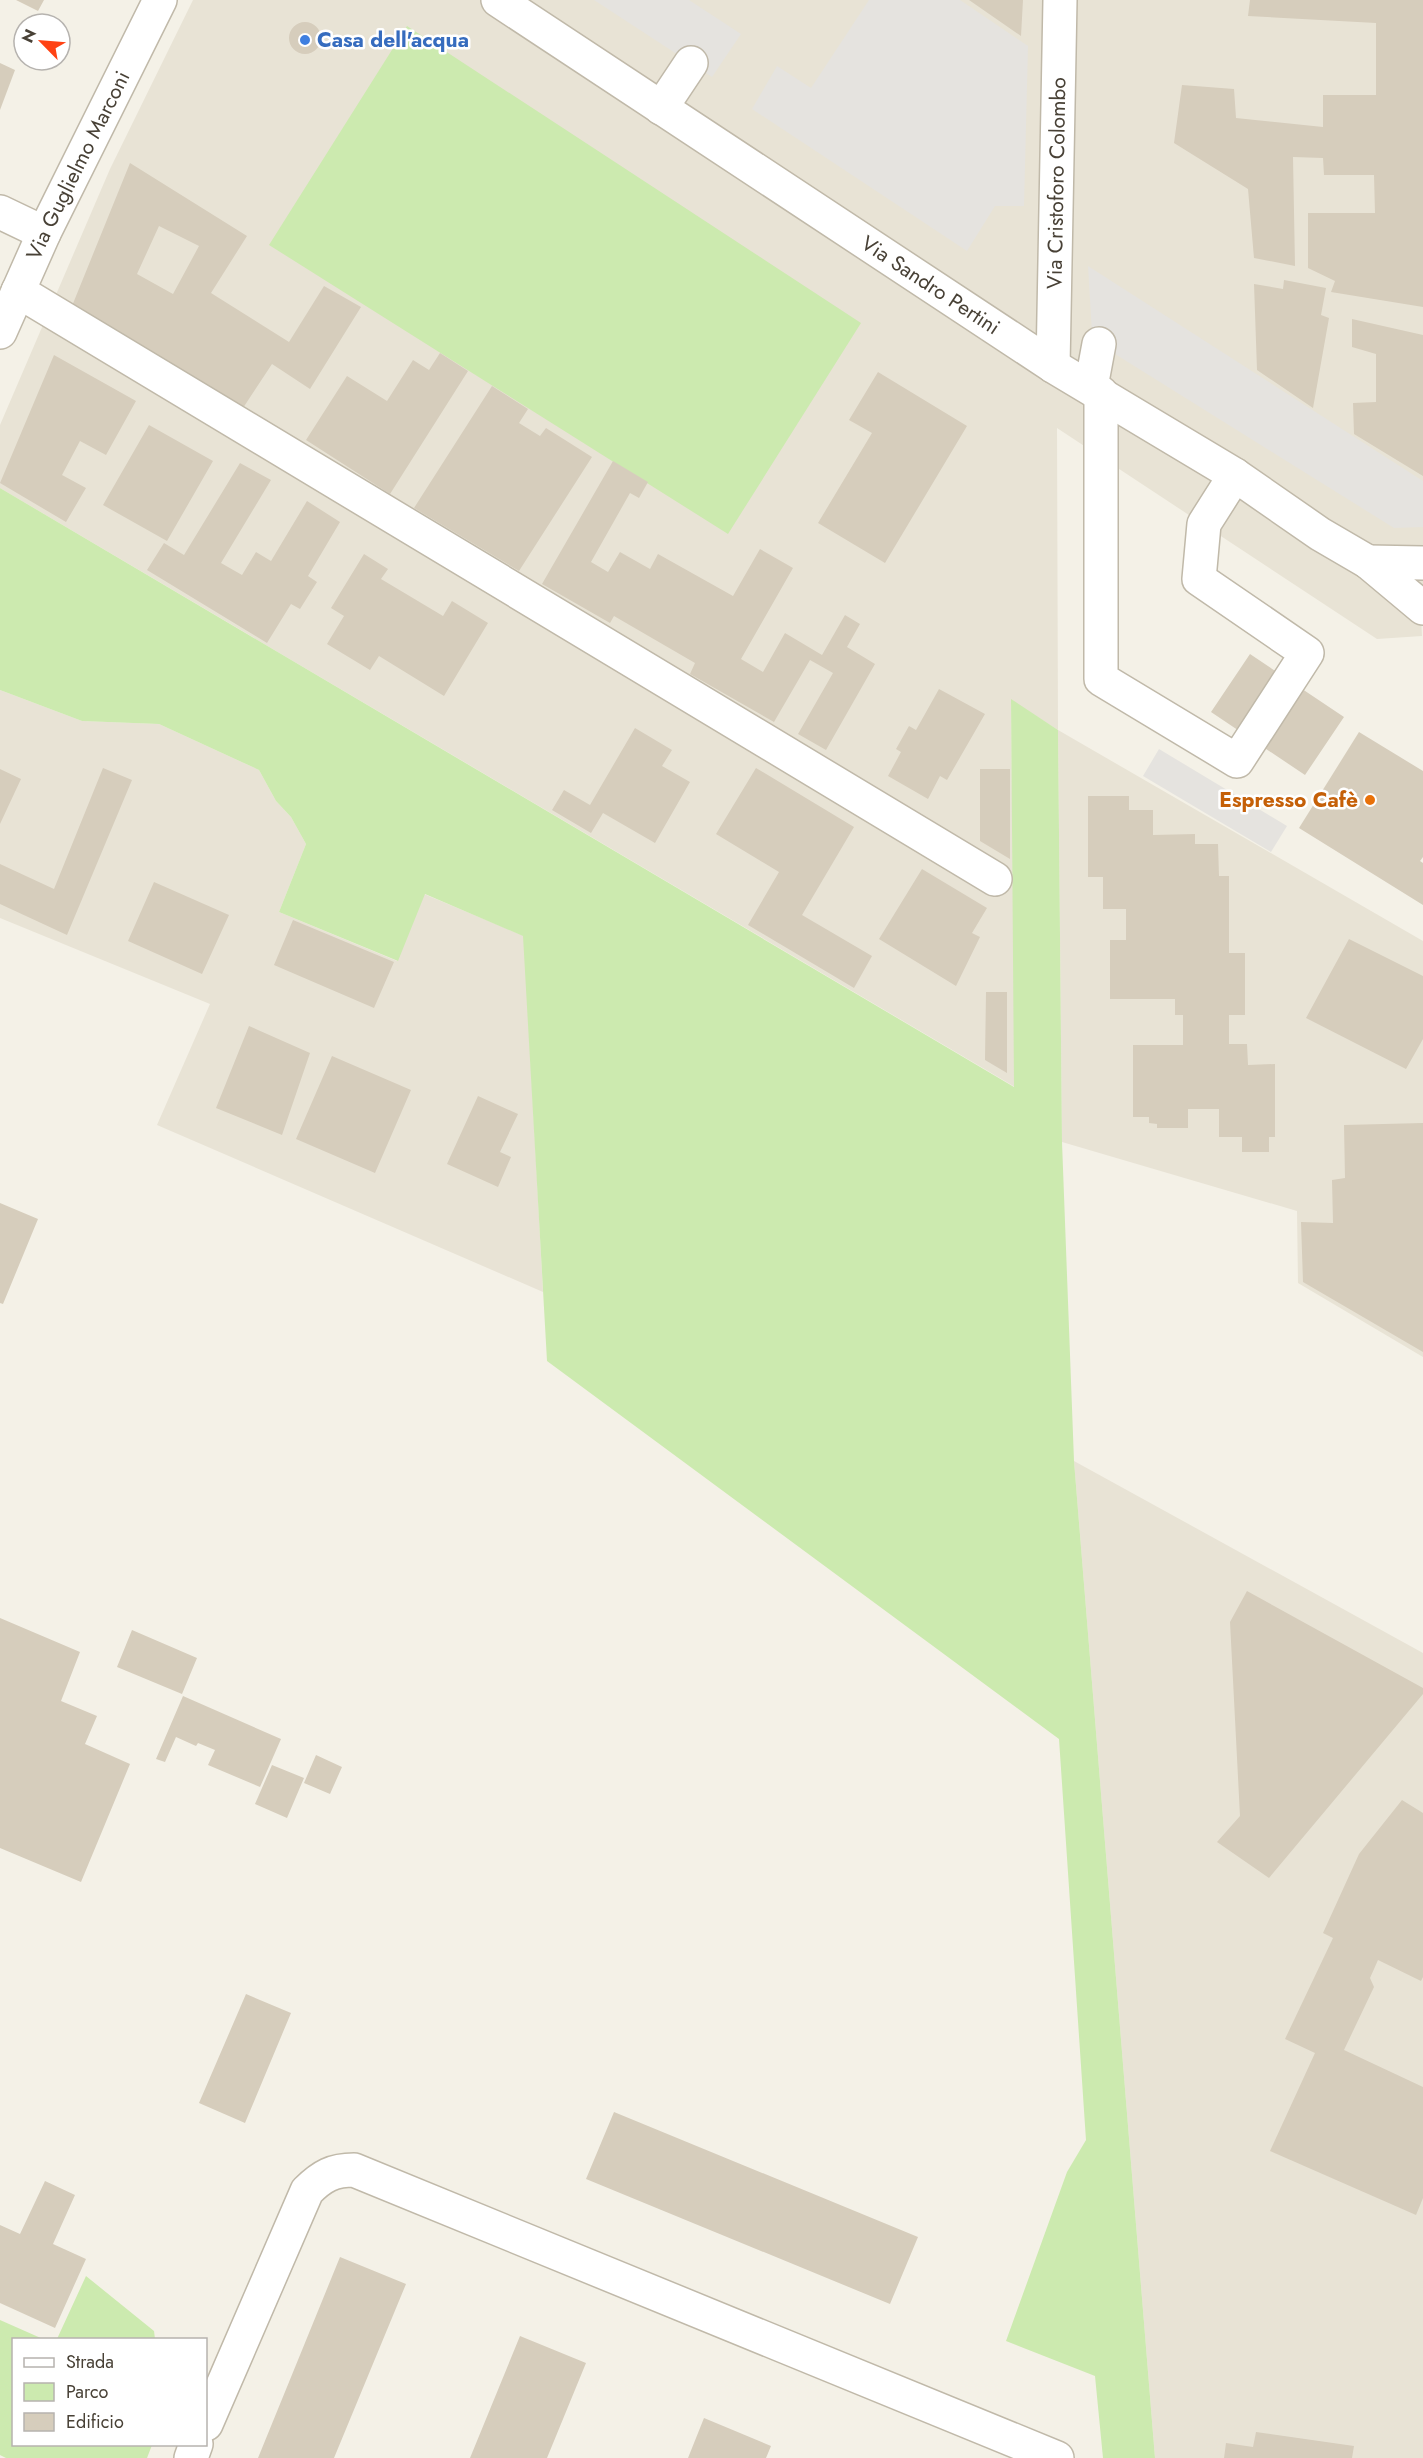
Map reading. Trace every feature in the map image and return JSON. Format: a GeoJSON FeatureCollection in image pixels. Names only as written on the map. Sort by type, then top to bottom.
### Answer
{"type":"FeatureCollection","features":[{"type":"Feature","properties":{"kind":"street","name":"Via Guglielmo Marconi"},"geometry":{"type":"LineString","coordinates":[[0,332],[44,233],[160,0]]}},
{"type":"Feature","properties":{"kind":"street","name":"Via Sandro Pertini"},"geometry":{"type":"LineString","coordinates":[[498,0],[1053,366],[1235,475],[1320,534],[1368,562],[1423,608]]}},
{"type":"Feature","properties":{"kind":"street","name":"Via Cristoforo Colombo"},"geometry":{"type":"LineString","coordinates":[[1053,366],[1060,0]]}},
{"type":"Feature","properties":{"kind":"street"},"geometry":{"type":"LineString","coordinates":[[661,108],[691,63]]}},
{"type":"Feature","properties":{"kind":"street"},"geometry":{"type":"LineString","coordinates":[[0,212],[44,233]]}},
{"type":"Feature","properties":{"kind":"street"},"geometry":{"type":"LineString","coordinates":[[18,291],[995,879]]}},
{"type":"Feature","properties":{"kind":"street"},"geometry":{"type":"LineString","coordinates":[[1099,344],[1096,390],[1100,455],[1101,679],[1237,761],[1307,653],[1200,579],[1204,524],[1235,475]]}},
{"type":"Feature","properties":{"kind":"street","name":"Via Sandro Pertini"},"geometry":{"type":"LineString","coordinates":[[1368,562],[1423,563]]}},
{"type":"Feature","properties":{"kind":"street"},"geometry":{"type":"LineString","coordinates":[[207,2422],[307,2191],[322,2177],[336,2170],[354,2170],[1056,2458]]}},
{"type":"Feature","properties":{"kind":"shaded area"},"geometry":{"type":"Polygon","coordinates":[[[193,0],[1423,0],[1423,584],[1420,596],[1422,636],[1377,639],[1057,428],[1058,730],[1011,700],[1015,1087],[0,488],[0,425],[110,169],[193,0]]]}},
{"type":"Feature","properties":{"kind":"shaded area"},"geometry":{"type":"Polygon","coordinates":[[[594,0],[689,0],[741,34],[712,77],[594,0]]]}},
{"type":"Feature","properties":{"kind":"shaded area"},"geometry":{"type":"Polygon","coordinates":[[[869,0],[960,0],[1028,46],[1024,206],[995,206],[967,251],[752,109],[777,66],[811,88],[869,0]]]}},
{"type":"Feature","properties":{"kind":"shaded area"},"geometry":{"type":"Polygon","coordinates":[[[1088,266],[1423,481],[1423,527],[1394,528],[1099,344],[1092,333],[1088,266]]]}},
{"type":"Feature","properties":{"kind":"shaded area"},"geometry":{"type":"Polygon","coordinates":[[[0,690],[82,721],[159,724],[259,770],[276,801],[291,817],[306,844],[279,912],[397,961],[424,894],[524,936],[543,1292],[157,1125],[210,1004],[0,918],[0,690]]]}},
{"type":"Feature","properties":{"kind":"shaded area"},"geometry":{"type":"Polygon","coordinates":[[[1058,730],[1423,941],[1423,1357],[1298,1283],[1297,1211],[1062,1142],[1058,730]]]}},
{"type":"Feature","properties":{"kind":"shaded area"},"geometry":{"type":"Polygon","coordinates":[[[1159,749],[1287,826],[1271,852],[1143,776],[1159,749]]]}},
{"type":"Feature","properties":{"kind":"shaded area"},"geometry":{"type":"Polygon","coordinates":[[[1074,1461],[1423,1653],[1423,2458],[1155,2458],[1074,1461]]]}},
{"type":"Feature","properties":{"kind":"green space"},"geometry":{"type":"Polygon","coordinates":[[[407,26],[861,323],[728,534],[269,245],[407,26]]]}},
{"type":"Feature","properties":{"kind":"green space"},"geometry":{"type":"Polygon","coordinates":[[[0,488],[1014,1087],[1011,699],[1058,730],[1062,1142],[1074,1461],[1155,2458],[1103,2458],[1095,2376],[1006,2341],[1067,2172],[1086,2140],[1059,1739],[547,1361],[523,936],[425,894],[398,961],[279,912],[306,844],[291,817],[276,801],[259,770],[159,724],[82,721],[0,690],[0,488]]]}},
{"type":"Feature","properties":{"kind":"green space"},"geometry":{"type":"Polygon","coordinates":[[[86,2276],[154,2331],[155,2338],[57,2338],[86,2276]]]}},
{"type":"Feature","properties":{"kind":"green space"},"geometry":{"type":"Polygon","coordinates":[[[0,2320],[41,2338],[12,2338],[12,2446],[152,2446],[147,2458],[6,2458],[0,2455],[0,2320]]]}},
{"type":"Feature","properties":{"kind":"building"},"geometry":{"type":"Polygon","coordinates":[[[16,0],[44,0],[38,11],[16,0]]]}},
{"type":"Feature","properties":{"kind":"building"},"geometry":{"type":"Polygon","coordinates":[[[969,0],[1023,0],[1021,36],[969,0]]]}},
{"type":"Feature","properties":{"kind":"building"},"geometry":{"type":"Polygon","coordinates":[[[1250,0],[1423,0],[1423,307],[1331,292],[1335,281],[1308,268],[1308,213],[1375,213],[1374,175],[1324,175],[1323,158],[1293,157],[1295,266],[1254,258],[1248,189],[1174,143],[1182,85],[1234,89],[1236,118],[1323,127],[1323,95],[1376,95],[1376,23],[1248,16],[1250,0]]]}},
{"type":"Feature","properties":{"kind":"building","name":"Casa dell'acqua"},"geometry":{"type":"Polygon","coordinates":[[[305,22],[316,27],[321,38],[316,49],[305,54],[294,49],[289,38],[294,27],[305,22]]]}},
{"type":"Feature","properties":{"kind":"building"},"geometry":{"type":"Polygon","coordinates":[[[0,63],[14,72],[0,110],[0,63]]]}},
{"type":"Feature","properties":{"kind":"building"},"geometry":{"type":"Polygon","coordinates":[[[130,163],[247,236],[211,293],[289,342],[324,286],[361,307],[310,389],[272,364],[243,408],[72,306],[130,163]],[[159,226],[137,274],[173,294],[199,246],[159,226]]]}},
{"type":"Feature","properties":{"kind":"building"},"geometry":{"type":"Polygon","coordinates":[[[1284,280],[1326,288],[1321,315],[1329,318],[1313,408],[1257,370],[1254,284],[1283,289],[1284,280]]]}},
{"type":"Feature","properties":{"kind":"building"},"geometry":{"type":"Polygon","coordinates":[[[1352,319],[1423,335],[1423,476],[1354,434],[1353,403],[1376,402],[1376,354],[1352,347],[1352,319]]]}},
{"type":"Feature","properties":{"kind":"building"},"geometry":{"type":"Polygon","coordinates":[[[440,353],[468,371],[390,494],[306,440],[347,376],[387,401],[413,360],[429,370],[440,353]]]}},
{"type":"Feature","properties":{"kind":"building"},"geometry":{"type":"Polygon","coordinates":[[[54,355],[136,401],[106,455],[80,441],[62,475],[86,488],[66,522],[0,483],[54,355]]]}},
{"type":"Feature","properties":{"kind":"building"},"geometry":{"type":"Polygon","coordinates":[[[878,372],[967,426],[885,563],[818,523],[872,433],[849,420],[878,372]]]}},
{"type":"Feature","properties":{"kind":"building"},"geometry":{"type":"Polygon","coordinates":[[[492,386],[528,409],[519,423],[540,436],[546,428],[592,457],[519,571],[414,508],[492,386]]]}},
{"type":"Feature","properties":{"kind":"building"},"geometry":{"type":"Polygon","coordinates":[[[149,425],[213,461],[167,541],[103,505],[149,425]]]}},
{"type":"Feature","properties":{"kind":"building"},"geometry":{"type":"Polygon","coordinates":[[[613,461],[648,482],[639,498],[630,493],[591,562],[608,572],[620,552],[650,569],[658,554],[733,596],[760,549],[793,568],[741,659],[763,672],[785,633],[822,655],[845,615],[860,624],[847,647],[875,664],[826,750],[798,734],[833,673],[810,660],[774,722],[690,674],[695,663],[614,616],[610,623],[542,584],[613,461]]]}},
{"type":"Feature","properties":{"kind":"building"},"geometry":{"type":"Polygon","coordinates":[[[240,463],[271,480],[221,563],[242,575],[256,552],[271,561],[307,501],[340,522],[308,576],[317,582],[300,609],[291,604],[267,643],[147,570],[164,543],[184,555],[240,463]]]}},
{"type":"Feature","properties":{"kind":"building"},"geometry":{"type":"Polygon","coordinates":[[[364,554],[388,569],[381,579],[443,616],[452,601],[488,623],[444,696],[379,656],[370,670],[327,644],[344,616],[331,608],[364,554]]]}},
{"type":"Feature","properties":{"kind":"building"},"geometry":{"type":"Polygon","coordinates":[[[1250,654],[1344,717],[1305,775],[1211,712],[1250,654]]]}},
{"type":"Feature","properties":{"kind":"building"},"geometry":{"type":"Polygon","coordinates":[[[939,689],[985,714],[947,780],[940,776],[928,799],[888,776],[901,752],[896,749],[909,726],[916,730],[939,689]]]}},
{"type":"Feature","properties":{"kind":"building"},"geometry":{"type":"Polygon","coordinates":[[[635,728],[672,750],[662,766],[690,782],[655,843],[603,813],[591,833],[552,810],[564,790],[590,805],[635,728]]]}},
{"type":"Feature","properties":{"kind":"building","name":"Espresso Cafè"},"geometry":{"type":"Polygon","coordinates":[[[1359,732],[1423,771],[1423,857],[1420,861],[1423,863],[1423,905],[1299,828],[1359,732]]]}},
{"type":"Feature","properties":{"kind":"building"},"geometry":{"type":"Polygon","coordinates":[[[103,768],[132,780],[67,935],[0,904],[0,864],[54,889],[103,768]]]}},
{"type":"Feature","properties":{"kind":"building"},"geometry":{"type":"Polygon","coordinates":[[[756,768],[854,827],[802,915],[872,956],[854,988],[748,925],[779,872],[716,834],[756,768]]]}},
{"type":"Feature","properties":{"kind":"building"},"geometry":{"type":"Polygon","coordinates":[[[0,769],[21,779],[0,824],[0,769]]]}},
{"type":"Feature","properties":{"kind":"building"},"geometry":{"type":"Polygon","coordinates":[[[980,769],[1010,769],[1010,859],[980,841],[980,769]]]}},
{"type":"Feature","properties":{"kind":"building"},"geometry":{"type":"Polygon","coordinates":[[[1088,796],[1129,796],[1129,810],[1153,810],[1153,835],[1195,834],[1195,844],[1218,844],[1219,876],[1229,876],[1229,953],[1245,953],[1245,1015],[1229,1015],[1229,1044],[1247,1044],[1248,1065],[1275,1064],[1275,1137],[1269,1137],[1269,1152],[1242,1152],[1242,1137],[1219,1137],[1219,1109],[1188,1109],[1188,1128],[1157,1128],[1157,1124],[1149,1123],[1149,1117],[1133,1117],[1133,1045],[1183,1045],[1183,1015],[1175,1015],[1175,999],[1110,999],[1110,940],[1126,940],[1126,909],[1103,909],[1103,877],[1088,877],[1088,796]]]}},
{"type":"Feature","properties":{"kind":"building"},"geometry":{"type":"Polygon","coordinates":[[[922,869],[987,908],[972,933],[980,937],[956,986],[879,939],[922,869]]]}},
{"type":"Feature","properties":{"kind":"building"},"geometry":{"type":"Polygon","coordinates":[[[154,882],[229,915],[202,974],[128,941],[154,882]]]}},
{"type":"Feature","properties":{"kind":"building"},"geometry":{"type":"Polygon","coordinates":[[[293,920],[394,962],[374,1008],[274,965],[293,920]]]}},
{"type":"Feature","properties":{"kind":"building"},"geometry":{"type":"Polygon","coordinates":[[[1349,939],[1423,976],[1423,1039],[1406,1069],[1306,1018],[1349,939]]]}},
{"type":"Feature","properties":{"kind":"building"},"geometry":{"type":"Polygon","coordinates":[[[986,992],[1007,992],[1007,1073],[985,1060],[986,992]]]}},
{"type":"Feature","properties":{"kind":"building"},"geometry":{"type":"Polygon","coordinates":[[[249,1026],[310,1053],[282,1135],[216,1108],[249,1026]]]}},
{"type":"Feature","properties":{"kind":"building"},"geometry":{"type":"Polygon","coordinates":[[[332,1056],[411,1090],[375,1173],[296,1139],[332,1056]]]}},
{"type":"Feature","properties":{"kind":"building"},"geometry":{"type":"Polygon","coordinates":[[[478,1096],[518,1114],[500,1152],[511,1157],[498,1187],[447,1164],[478,1096]]]}},
{"type":"Feature","properties":{"kind":"building"},"geometry":{"type":"Polygon","coordinates":[[[1423,1123],[1423,1352],[1303,1282],[1301,1222],[1333,1223],[1332,1180],[1345,1178],[1344,1125],[1423,1123]]]}},
{"type":"Feature","properties":{"kind":"building"},"geometry":{"type":"Polygon","coordinates":[[[0,1203],[38,1219],[3,1304],[0,1303],[0,1203]]]}},
{"type":"Feature","properties":{"kind":"building"},"geometry":{"type":"Polygon","coordinates":[[[1247,1591],[1423,1688],[1423,1694],[1269,1878],[1217,1842],[1240,1816],[1230,1622],[1247,1591]]]}},
{"type":"Feature","properties":{"kind":"building"},"geometry":{"type":"Polygon","coordinates":[[[0,1618],[80,1652],[61,1701],[97,1716],[85,1744],[130,1764],[81,1882],[0,1848],[0,1618]]]}},
{"type":"Feature","properties":{"kind":"building"},"geometry":{"type":"Polygon","coordinates":[[[132,1630],[197,1658],[182,1694],[117,1667],[132,1630]]]}},
{"type":"Feature","properties":{"kind":"building"},"geometry":{"type":"Polygon","coordinates":[[[183,1696],[281,1739],[260,1787],[208,1765],[215,1750],[198,1743],[196,1746],[176,1737],[165,1762],[156,1759],[183,1696]]]}},
{"type":"Feature","properties":{"kind":"building"},"geometry":{"type":"Polygon","coordinates":[[[316,1755],[342,1767],[330,1794],[304,1783],[316,1755]]]}},
{"type":"Feature","properties":{"kind":"building"},"geometry":{"type":"Polygon","coordinates":[[[272,1765],[304,1778],[287,1818],[255,1804],[272,1765]]]}},
{"type":"Feature","properties":{"kind":"building"},"geometry":{"type":"Polygon","coordinates":[[[1402,1800],[1423,1813],[1423,1977],[1421,1981],[1378,1960],[1370,1978],[1374,1987],[1344,2050],[1423,2087],[1423,2198],[1416,2215],[1270,2151],[1315,2053],[1285,2039],[1333,1938],[1323,1933],[1359,1854],[1402,1800]]]}},
{"type":"Feature","properties":{"kind":"building"},"geometry":{"type":"Polygon","coordinates":[[[246,1994],[291,2013],[245,2123],[199,2103],[246,1994]]]}},
{"type":"Feature","properties":{"kind":"building"},"geometry":{"type":"Polygon","coordinates":[[[614,2112],[918,2237],[890,2304],[586,2179],[614,2112]]]}},
{"type":"Feature","properties":{"kind":"building"},"geometry":{"type":"Polygon","coordinates":[[[45,2181],[75,2195],[53,2244],[86,2259],[55,2328],[0,2303],[0,2225],[20,2234],[45,2181]]]}},
{"type":"Feature","properties":{"kind":"building"},"geometry":{"type":"Polygon","coordinates":[[[340,2257],[406,2284],[334,2458],[258,2458],[340,2257]]]}},
{"type":"Feature","properties":{"kind":"building"},"geometry":{"type":"Polygon","coordinates":[[[520,2336],[586,2363],[547,2458],[470,2458],[520,2336]]]}},
{"type":"Feature","properties":{"kind":"building"},"geometry":{"type":"Polygon","coordinates":[[[704,2418],[771,2446],[766,2458],[688,2458],[704,2418]]]}},
{"type":"Feature","properties":{"kind":"building"},"geometry":{"type":"Polygon","coordinates":[[[1256,2432],[1354,2446],[1352,2458],[1224,2458],[1226,2443],[1253,2447],[1256,2432]]]}},
{"type":"Feature","properties":{"kind":"place","name":"Casa dell'acqua"},"geometry":{"type":"Point","coordinates":[305,40]}},
{"type":"Feature","properties":{"kind":"place","name":"Espresso Cafè"},"geometry":{"type":"Point","coordinates":[1370,800]}}]}
